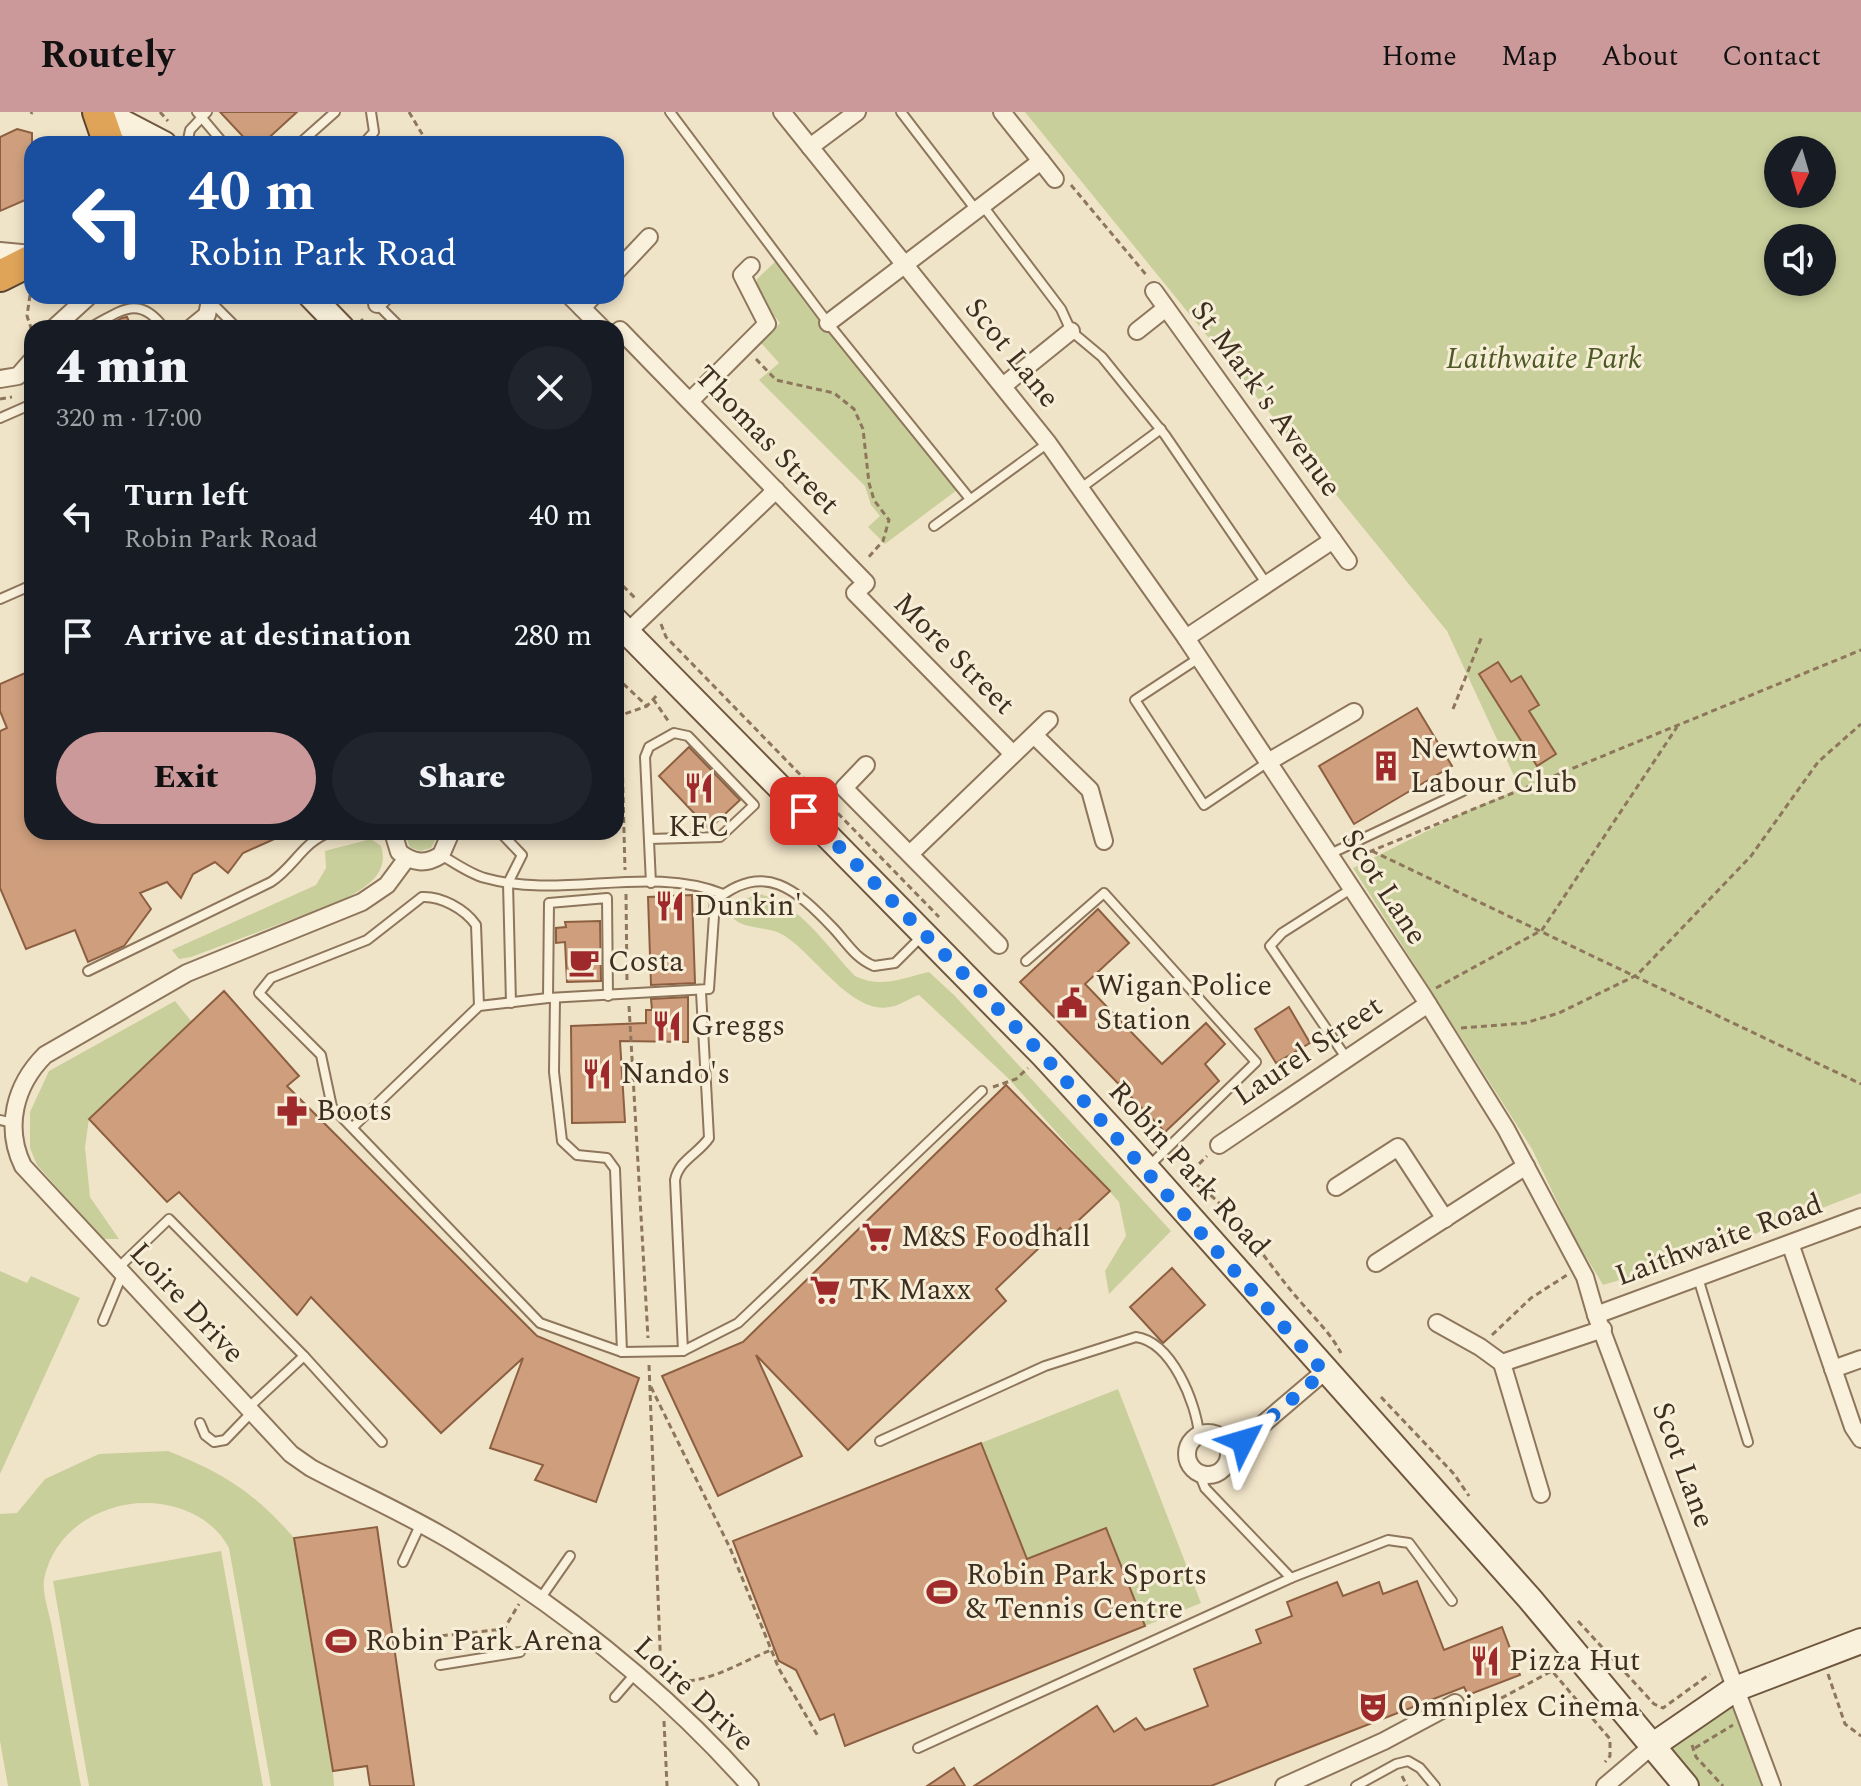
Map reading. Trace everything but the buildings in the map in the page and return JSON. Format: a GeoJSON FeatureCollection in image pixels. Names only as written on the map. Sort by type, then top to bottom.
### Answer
{"type":"FeatureCollection","features":[{"type":"Feature","properties":{"kind":"highway"},"geometry":{"type":"LineString","coordinates":[[100,112],[107,136]]}},
{"type":"Feature","properties":{"kind":"street"},"geometry":{"type":"LineString","coordinates":[[100,112],[151,130]]}},
{"type":"Feature","properties":{"kind":"street","name":"Scot Lane"},"geometry":{"type":"LineString","coordinates":[[782,112],[1003,386],[1081,488],[1186,638],[1425,1000],[1526,1166],[1580,1267],[1772,1786]]}},
{"type":"Feature","properties":{"kind":"street"},"geometry":{"type":"LineString","coordinates":[[810,147],[857,112]]}},
{"type":"Feature","properties":{"kind":"street"},"geometry":{"type":"LineString","coordinates":[[1002,112],[1055,179]]}},
{"type":"Feature","properties":{"kind":"street"},"geometry":{"type":"LineString","coordinates":[[828,323],[1041,161]]}},
{"type":"Feature","properties":{"kind":"street"},"geometry":{"type":"LineString","coordinates":[[624,264],[649,237]]}},
{"type":"Feature","properties":{"kind":"street"},"geometry":{"type":"LineString","coordinates":[[691,400],[767,324],[742,275],[751,266]]}},
{"type":"Feature","properties":{"kind":"street","name":"St Mark's Avenue"},"geometry":{"type":"LineString","coordinates":[[1154,291],[1348,561]]}},
{"type":"Feature","properties":{"kind":"street"},"geometry":{"type":"LineString","coordinates":[[63,320],[80,304]]}},
{"type":"Feature","properties":{"kind":"street"},"geometry":{"type":"LineString","coordinates":[[319,304],[334,320]]}},
{"type":"Feature","properties":{"kind":"street"},"geometry":{"type":"LineString","coordinates":[[1137,331],[1166,308]]}},
{"type":"Feature","properties":{"kind":"street"},"geometry":{"type":"LineString","coordinates":[[1003,386],[1071,331]]}},
{"type":"Feature","properties":{"kind":"street","name":"Thomas Street"},"geometry":{"type":"LineString","coordinates":[[624,334],[855,573]]}},
{"type":"Feature","properties":{"kind":"street"},"geometry":{"type":"LineString","coordinates":[[0,379],[18,376],[24,369]]}},
{"type":"Feature","properties":{"kind":"street"},"geometry":{"type":"LineString","coordinates":[[624,628],[776,490]]}},
{"type":"Feature","properties":{"kind":"street","name":"St Mark's Avenue"},"geometry":{"type":"LineString","coordinates":[[1186,638],[1333,540]]}},
{"type":"Feature","properties":{"kind":"street","name":"More Street"},"geometry":{"type":"LineString","coordinates":[[855,573],[866,583],[855,593],[1012,753]]}},
{"type":"Feature","properties":{"kind":"street","name":"Robin Park Road"},"geometry":{"type":"LineString","coordinates":[[624,636],[1043,1055],[1530,1599],[1686,1786]]}},
{"type":"Feature","properties":{"kind":"street"},"geometry":{"type":"LineString","coordinates":[[1268,762],[1354,712]]}},
{"type":"Feature","properties":{"kind":"street","name":"More Street"},"geometry":{"type":"LineString","coordinates":[[910,854],[1049,720]]}},
{"type":"Feature","properties":{"kind":"street","name":"More Street"},"geometry":{"type":"LineString","coordinates":[[1035,736],[1090,790],[1104,841]]}},
{"type":"Feature","properties":{"kind":"street"},"geometry":{"type":"LineString","coordinates":[[866,765],[844,788],[999,945]]}},
{"type":"Feature","properties":{"kind":"street"},"geometry":{"type":"LineString","coordinates":[[393,840],[407,858],[425,862],[441,855],[448,840]]}},
{"type":"Feature","properties":{"kind":"street","name":"Loire Drive"},"geometry":{"type":"LineString","coordinates":[[407,858],[387,885],[362,902],[187,973],[45,1055],[26,1074],[6,1122],[15,1150],[23,1166],[119,1272],[249,1411],[311,1468],[421,1523],[533,1595],[664,1700],[750,1786]]}},
{"type":"Feature","properties":{"kind":"street","name":"Laurel Street"},"geometry":{"type":"LineString","coordinates":[[1219,1145],[1347,1059],[1425,1000]]}},
{"type":"Feature","properties":{"kind":"street"},"geometry":{"type":"LineString","coordinates":[[1336,1187],[1398,1147],[1445,1219]]}},
{"type":"Feature","properties":{"kind":"street"},"geometry":{"type":"LineString","coordinates":[[1376,1263],[1526,1166]]}},
{"type":"Feature","properties":{"kind":"street","name":"Laithwaite Road"},"geometry":{"type":"LineString","coordinates":[[1502,1363],[1697,1277],[1791,1246],[1861,1217]]}},
{"type":"Feature","properties":{"kind":"street"},"geometry":{"type":"LineString","coordinates":[[1791,1246],[1853,1427],[1861,1439]]}},
{"type":"Feature","properties":{"kind":"street"},"geometry":{"type":"LineString","coordinates":[[1437,1323],[1502,1363],[1541,1494]]}},
{"type":"Feature","properties":{"kind":"street"},"geometry":{"type":"LineString","coordinates":[[1833,1369],[1861,1359]]}},
{"type":"Feature","properties":{"kind":"street"},"geometry":{"type":"LineString","coordinates":[[1228,1446],[1243,1441],[1324,1372]]}},
{"type":"Feature","properties":{"kind":"street"},"geometry":{"type":"LineString","coordinates":[[1213,1433],[1228,1446],[1228,1460],[1220,1472],[1199,1473],[1187,1457],[1189,1443],[1199,1434],[1213,1433]]}},
{"type":"Feature","properties":{"kind":"street"},"geometry":{"type":"LineString","coordinates":[[1601,1778],[1735,1689],[1861,1641]]}},
{"type":"Feature","properties":{"kind":"street"},"geometry":{"type":"LineString","coordinates":[[1284,1786],[1384,1741],[1455,1703]]}},
{"type":"Feature","properties":{"kind":"lane"},"geometry":{"type":"LineString","coordinates":[[308,136],[335,112]]}},
{"type":"Feature","properties":{"kind":"lane"},"geometry":{"type":"LineString","coordinates":[[370,136],[374,132],[371,112]]}},
{"type":"Feature","properties":{"kind":"lane"},"geometry":{"type":"LineString","coordinates":[[670,112],[828,323],[970,499]]}},
{"type":"Feature","properties":{"kind":"lane"},"geometry":{"type":"LineString","coordinates":[[901,112],[1061,309],[1071,331],[1102,357],[1161,429],[1266,583]]}},
{"type":"Feature","properties":{"kind":"lane"},"geometry":{"type":"LineString","coordinates":[[189,136],[202,114],[218,136]]}},
{"type":"Feature","properties":{"kind":"lane"},"geometry":{"type":"LineString","coordinates":[[216,304],[230,320]]}},
{"type":"Feature","properties":{"kind":"lane"},"geometry":{"type":"LineString","coordinates":[[105,320],[132,306],[147,310],[156,320]]}},
{"type":"Feature","properties":{"kind":"lane"},"geometry":{"type":"LineString","coordinates":[[0,418],[24,408]]}},
{"type":"Feature","properties":{"kind":"lane"},"geometry":{"type":"LineString","coordinates":[[1081,488],[1161,429]]}},
{"type":"Feature","properties":{"kind":"lane"},"geometry":{"type":"LineString","coordinates":[[934,526],[1048,443]]}},
{"type":"Feature","properties":{"kind":"lane"},"geometry":{"type":"LineString","coordinates":[[0,599],[24,588]]}},
{"type":"Feature","properties":{"kind":"lane"},"geometry":{"type":"LineString","coordinates":[[1199,658],[1135,700],[1204,805],[1268,762]]}},
{"type":"Feature","properties":{"kind":"lane"},"geometry":{"type":"LineString","coordinates":[[649,839],[720,837],[754,805],[688,736],[674,733],[649,747],[645,757],[651,883]]}},
{"type":"Feature","properties":{"kind":"lane"},"geometry":{"type":"LineString","coordinates":[[1332,861],[1463,791]]}},
{"type":"Feature","properties":{"kind":"lane"},"geometry":{"type":"LineString","coordinates":[[88,971],[271,882],[284,873],[313,840]]}},
{"type":"Feature","properties":{"kind":"lane"},"geometry":{"type":"LineString","coordinates":[[508,840],[522,855],[508,883],[511,1003]]}},
{"type":"Feature","properties":{"kind":"lane"},"geometry":{"type":"LineString","coordinates":[[441,855],[481,877],[508,883],[695,883],[723,894]]}},
{"type":"Feature","properties":{"kind":"lane"},"geometry":{"type":"LineString","coordinates":[[354,1126],[479,1006],[552,998],[701,992],[709,989],[712,983],[712,909],[723,894],[747,880],[765,880],[783,886],[803,899],[853,952],[874,966],[895,963],[924,934]]}},
{"type":"Feature","properties":{"kind":"lane"},"geometry":{"type":"LineString","coordinates":[[1347,1059],[1270,946],[1282,933],[1351,889]]}},
{"type":"Feature","properties":{"kind":"lane"},"geometry":{"type":"LineString","coordinates":[[1026,961],[1104,893],[1256,1062],[1147,1168]]}},
{"type":"Feature","properties":{"kind":"lane"},"geometry":{"type":"LineString","coordinates":[[479,1006],[476,925],[470,917],[432,897],[422,897],[380,932],[348,951],[271,978],[259,993],[321,1055],[327,1097],[332,1107],[354,1126],[540,1323],[622,1352],[683,1351],[738,1323],[982,1091]]}},
{"type":"Feature","properties":{"kind":"lane"},"geometry":{"type":"LineString","coordinates":[[608,996],[607,898],[549,903],[554,1072],[562,1141],[577,1155],[607,1158],[615,1169],[622,1352]]}},
{"type":"Feature","properties":{"kind":"lane"},"geometry":{"type":"LineString","coordinates":[[683,1351],[675,1180],[677,1168],[701,1150],[709,1138],[701,992]]}},
{"type":"Feature","properties":{"kind":"lane"},"geometry":{"type":"LineString","coordinates":[[103,1321],[119,1272],[169,1219],[304,1356],[382,1442]]}},
{"type":"Feature","properties":{"kind":"lane"},"geometry":{"type":"LineString","coordinates":[[1697,1277],[1748,1442]]}},
{"type":"Feature","properties":{"kind":"lane"},"geometry":{"type":"LineString","coordinates":[[880,1441],[1045,1366],[1136,1337],[1148,1341],[1161,1353],[1188,1386],[1199,1434]]}},
{"type":"Feature","properties":{"kind":"lane"},"geometry":{"type":"LineString","coordinates":[[200,1423],[205,1435],[214,1442],[225,1440],[304,1356]]}},
{"type":"Feature","properties":{"kind":"lane"},"geometry":{"type":"LineString","coordinates":[[1199,1473],[1205,1488],[1291,1578]]}},
{"type":"Feature","properties":{"kind":"lane"},"geometry":{"type":"LineString","coordinates":[[403,1562],[421,1523]]}},
{"type":"Feature","properties":{"kind":"lane"},"geometry":{"type":"LineString","coordinates":[[918,1748],[1291,1578],[1388,1540],[1409,1543],[1452,1601]]}},
{"type":"Feature","properties":{"kind":"lane"},"geometry":{"type":"LineString","coordinates":[[533,1595],[570,1556]]}},
{"type":"Feature","properties":{"kind":"lane"},"geometry":{"type":"LineString","coordinates":[[440,1665],[520,1652]]}},
{"type":"Feature","properties":{"kind":"lane"},"geometry":{"type":"LineString","coordinates":[[615,1697],[634,1675]]}},
{"type":"Feature","properties":{"kind":"lane"},"geometry":{"type":"LineString","coordinates":[[1356,1786],[1396,1764],[1408,1761],[1420,1768],[1435,1786]]}},
{"type":"Feature","properties":{"kind":"path"},"geometry":{"type":"LineString","coordinates":[[409,112],[423,136]]}},
{"type":"Feature","properties":{"kind":"path"},"geometry":{"type":"LineString","coordinates":[[1055,179],[1067,180],[1152,281],[1154,291]]}},
{"type":"Feature","properties":{"kind":"path"},"geometry":{"type":"LineString","coordinates":[[746,347],[776,380],[834,393],[846,399],[859,417],[869,483],[874,500],[889,520],[883,541],[855,573]]}},
{"type":"Feature","properties":{"kind":"path"},"geometry":{"type":"LineString","coordinates":[[624,587],[631,594]]}},
{"type":"Feature","properties":{"kind":"path"},"geometry":{"type":"LineString","coordinates":[[1453,709],[1482,636]]}},
{"type":"Feature","properties":{"kind":"path"},"geometry":{"type":"LineString","coordinates":[[1332,861],[1372,851],[1861,650]]}},
{"type":"Feature","properties":{"kind":"path"},"geometry":{"type":"LineString","coordinates":[[624,684],[647,706]]}},
{"type":"Feature","properties":{"kind":"path"},"geometry":{"type":"LineString","coordinates":[[624,715],[647,706],[659,692]]}},
{"type":"Feature","properties":{"kind":"path"},"geometry":{"type":"LineString","coordinates":[[653,699],[667,715],[674,733]]}},
{"type":"Feature","properties":{"kind":"path"},"geometry":{"type":"LineString","coordinates":[[1443,1029],[1525,1023],[1597,998],[1637,975],[1751,856],[1818,762],[1861,724]]}},
{"type":"Feature","properties":{"kind":"path"},"geometry":{"type":"LineString","coordinates":[[1425,1000],[1542,930],[1677,727]]}},
{"type":"Feature","properties":{"kind":"path"},"geometry":{"type":"LineString","coordinates":[[623,840],[661,1678],[684,1683],[773,1650]]}},
{"type":"Feature","properties":{"kind":"path"},"geometry":{"type":"LineString","coordinates":[[1372,851],[1861,1084]]}},
{"type":"Feature","properties":{"kind":"path"},"geometry":{"type":"LineString","coordinates":[[982,1091],[1016,1079],[1043,1055]]}},
{"type":"Feature","properties":{"kind":"path"},"geometry":{"type":"LineString","coordinates":[[1185,1178],[1219,1145]]}},
{"type":"Feature","properties":{"kind":"path"},"geometry":{"type":"LineString","coordinates":[[1480,1347],[1531,1298],[1580,1267]]}},
{"type":"Feature","properties":{"kind":"path"},"geometry":{"type":"LineString","coordinates":[[649,1384],[730,1548],[773,1650],[819,1738]]}},
{"type":"Feature","properties":{"kind":"path"},"geometry":{"type":"LineString","coordinates":[[412,1639],[504,1629],[533,1595]]}},
{"type":"Feature","properties":{"kind":"path"},"geometry":{"type":"LineString","coordinates":[[1821,1655],[1845,1724],[1861,1736]]}},
{"type":"Feature","properties":{"kind":"path"},"geometry":{"type":"LineString","coordinates":[[1644,1692],[1654,1704],[1663,1708],[1727,1666]]}},
{"type":"Feature","properties":{"kind":"path"},"geometry":{"type":"LineString","coordinates":[[1465,1718],[1552,1671],[1610,1739],[1610,1756],[1601,1778]]}},
{"type":"Feature","properties":{"kind":"path"},"geometry":{"type":"LineString","coordinates":[[664,1700],[667,1786]]}},
{"type":"Feature","properties":{"kind":"path"},"geometry":{"type":"LineString","coordinates":[[1723,1786],[1696,1757],[1695,1748],[1746,1717]]}},
{"type":"Feature","properties":{"kind":"green space","name":"Laithwaite Park"},"geometry":{"type":"Polygon","coordinates":[[[1025,112],[1861,112],[1861,1193],[1693,1258],[1603,1285],[1573,1235],[1532,1149],[1353,868],[1467,811],[1520,789],[1447,631],[1025,112]]]}},
{"type":"Feature","properties":{"kind":"green space"},"geometry":{"type":"Polygon","coordinates":[[[776,261],[957,490],[885,544],[868,527],[880,516],[871,505],[865,486],[759,380],[779,363],[761,343],[780,323],[756,294],[757,279],[776,261]]]}},
{"type":"Feature","properties":{"kind":"green space"},"geometry":{"type":"Polygon","coordinates":[[[372,840],[381,846],[382,865],[374,879],[343,900],[191,957],[179,959],[172,950],[316,885],[326,868],[325,851],[372,840]]]}},
{"type":"Feature","properties":{"kind":"green space"},"geometry":{"type":"Polygon","coordinates":[[[407,840],[435,840],[431,848],[420,851],[410,847],[407,840]]]}},
{"type":"Feature","properties":{"kind":"green space"},"geometry":{"type":"Polygon","coordinates":[[[759,894],[774,899],[800,916],[855,976],[883,982],[929,972],[955,996],[1171,1231],[1109,1294],[1105,1271],[1126,1236],[1119,1202],[1008,1078],[919,995],[890,1007],[875,1007],[861,1002],[783,935],[742,924],[731,916],[736,902],[759,894]]]}},
{"type":"Feature","properties":{"kind":"green space"},"geometry":{"type":"Polygon","coordinates":[[[175,1001],[192,1022],[89,1119],[85,1147],[90,1197],[119,1239],[103,1239],[37,1165],[30,1148],[30,1112],[49,1071],[175,1001]]]}},
{"type":"Feature","properties":{"kind":"green space"},"geometry":{"type":"Polygon","coordinates":[[[0,1271],[27,1283],[31,1276],[80,1298],[0,1474],[0,1271]]]}},
{"type":"Feature","properties":{"kind":"green space"},"geometry":{"type":"Polygon","coordinates":[[[1118,1389],[1201,1603],[1145,1626],[1106,1528],[1027,1559],[981,1443],[1118,1389]]]}},
{"type":"Feature","properties":{"kind":"green space"},"geometry":{"type":"Polygon","coordinates":[[[168,1451],[222,1476],[252,1496],[294,1538],[377,1527],[414,1786],[370,1786],[367,1766],[333,1771],[334,1786],[271,1786],[229,1548],[215,1529],[195,1515],[172,1506],[148,1503],[114,1508],[82,1522],[58,1547],[49,1562],[44,1580],[81,1786],[8,1786],[0,1741],[0,1514],[17,1513],[45,1479],[99,1454],[168,1451]]]}},
{"type":"Feature","properties":{"kind":"green space"},"geometry":{"type":"Polygon","coordinates":[[[221,1551],[263,1786],[89,1786],[53,1581],[221,1551]]]}},
{"type":"Feature","properties":{"kind":"green space"},"geometry":{"type":"Polygon","coordinates":[[[1735,1689],[1776,1786],[1688,1786],[1652,1746],[1735,1689]]]}},
{"type":"Feature","properties":{"kind":"place","name":"Newtown Labour Club"},"geometry":{"type":"Point","coordinates":[1386,766]}},
{"type":"Feature","properties":{"kind":"place","name":"KFC"},"geometry":{"type":"Point","coordinates":[699,788]}},
{"type":"Feature","properties":{"kind":"place","name":"Dunkin'"},"geometry":{"type":"Point","coordinates":[670,906]}},
{"type":"Feature","properties":{"kind":"place","name":"Costa"},"geometry":{"type":"Point","coordinates":[584,962]}},
{"type":"Feature","properties":{"kind":"place","name":"Wigan Police Station"},"geometry":{"type":"Point","coordinates":[1072,1003]}},
{"type":"Feature","properties":{"kind":"place","name":"Greggs"},"geometry":{"type":"Point","coordinates":[667,1026]}},
{"type":"Feature","properties":{"kind":"place","name":"Nando's"},"geometry":{"type":"Point","coordinates":[597,1074]}},
{"type":"Feature","properties":{"kind":"place","name":"Boots"},"geometry":{"type":"Point","coordinates":[292,1111]}},
{"type":"Feature","properties":{"kind":"place","name":"M&S Foodhall"},"geometry":{"type":"Point","coordinates":[877,1237]}},
{"type":"Feature","properties":{"kind":"place","name":"TK Maxx"},"geometry":{"type":"Point","coordinates":[825,1290]}},
{"type":"Feature","properties":{"kind":"place","name":"Robin Park Sports & Tennis Centre"},"geometry":{"type":"Point","coordinates":[942,1592]}},
{"type":"Feature","properties":{"kind":"place","name":"Robin Park Arena"},"geometry":{"type":"Point","coordinates":[341,1641]}},
{"type":"Feature","properties":{"kind":"place","name":"Pizza Hut"},"geometry":{"type":"Point","coordinates":[1485,1661]}},
{"type":"Feature","properties":{"kind":"place","name":"Omniplex Cinema"},"geometry":{"type":"Point","coordinates":[1373,1707]}},
{"type":"Feature","properties":{"kind":"route"},"geometry":{"type":"LineString","coordinates":[[804,811],[1043,1055],[1169,1193],[1324,1372],[1243,1441]]}}]}
